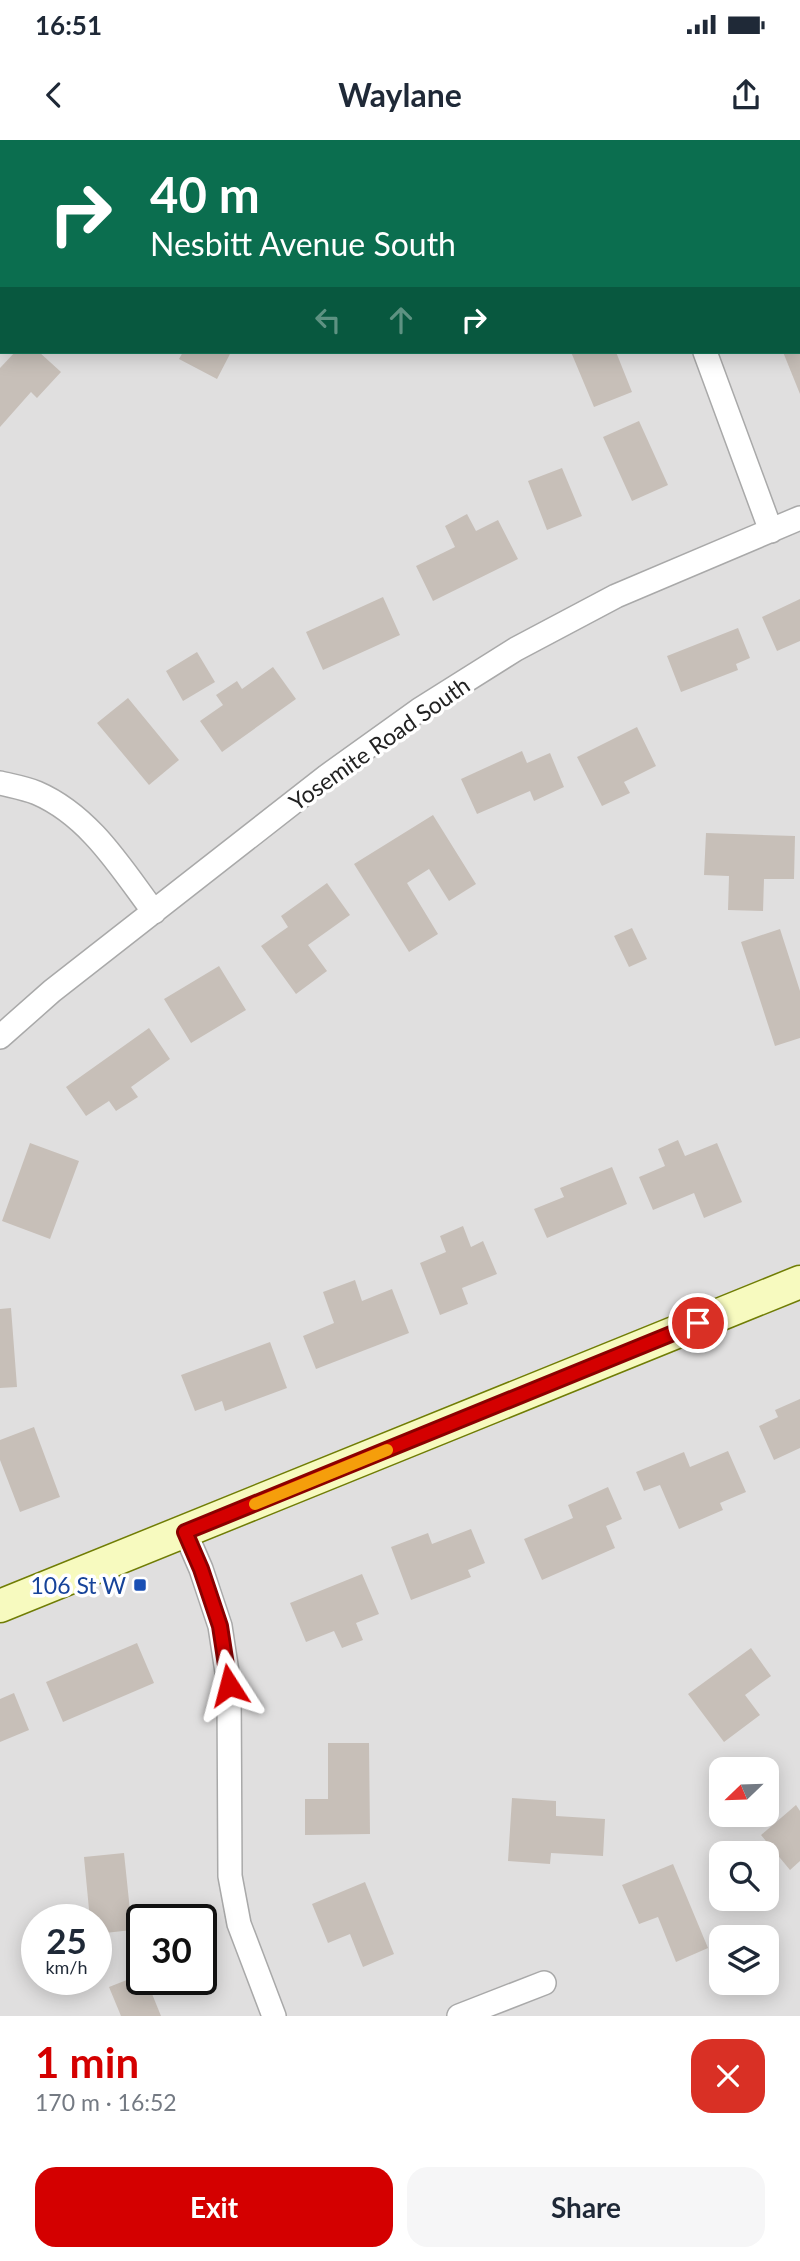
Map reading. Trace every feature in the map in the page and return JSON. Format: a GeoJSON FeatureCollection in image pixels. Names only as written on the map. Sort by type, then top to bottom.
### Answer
{"type":"FeatureCollection","features":[{"type":"Feature","properties":{"kind":"street"},"geometry":{"type":"LineString","coordinates":[[706,354],[771,531]]}},
{"type":"Feature","properties":{"kind":"street","name":"Yosemite Road South"},"geometry":{"type":"LineString","coordinates":[[0,1037],[52,991],[327,776],[419,710],[516,649],[616,596],[800,518]]}},
{"type":"Feature","properties":{"kind":"street"},"geometry":{"type":"LineString","coordinates":[[0,783],[36,793],[72,813],[101,842],[154,912]]}},
{"type":"Feature","properties":{"kind":"street"},"geometry":{"type":"LineString","coordinates":[[0,1606],[800,1282]]}},
{"type":"Feature","properties":{"kind":"street"},"geometry":{"type":"LineString","coordinates":[[185,1532],[220,1626],[229,1685],[232,1888],[239,1924],[274,2016]]}},
{"type":"Feature","properties":{"kind":"street"},"geometry":{"type":"LineString","coordinates":[[459,2016],[544,1983]]}},
{"type":"Feature","properties":{"kind":"shaded area"},"geometry":{"type":"Polygon","coordinates":[[[0,354],[800,354],[800,2016],[0,2016],[0,354]]]}},
{"type":"Feature","properties":{"kind":"building"},"geometry":{"type":"Polygon","coordinates":[[[13,354],[41,354],[61,372],[37,398],[31,392],[0,427],[0,368],[13,354]]]}},
{"type":"Feature","properties":{"kind":"building"},"geometry":{"type":"Polygon","coordinates":[[[182,354],[230,354],[217,379],[179,359],[182,354]]]}},
{"type":"Feature","properties":{"kind":"building"},"geometry":{"type":"Polygon","coordinates":[[[572,354],[617,354],[632,392],[594,407],[572,354]]]}},
{"type":"Feature","properties":{"kind":"building"},"geometry":{"type":"Polygon","coordinates":[[[784,354],[800,354],[800,394],[784,354]]]}},
{"type":"Feature","properties":{"kind":"building"},"geometry":{"type":"Polygon","coordinates":[[[639,421],[668,485],[632,501],[603,437],[639,421]]]}},
{"type":"Feature","properties":{"kind":"building"},"geometry":{"type":"Polygon","coordinates":[[[562,468],[582,516],[547,530],[528,481],[562,468]]]}},
{"type":"Feature","properties":{"kind":"building"},"geometry":{"type":"Polygon","coordinates":[[[467,514],[476,531],[498,520],[518,559],[433,601],[416,566],[455,547],[445,526],[467,514]]]}},
{"type":"Feature","properties":{"kind":"building"},"geometry":{"type":"Polygon","coordinates":[[[383,597],[400,635],[323,670],[306,632],[383,597]]]}},
{"type":"Feature","properties":{"kind":"building"},"geometry":{"type":"Polygon","coordinates":[[[800,599],[800,641],[777,651],[762,617],[800,599]]]}},
{"type":"Feature","properties":{"kind":"building"},"geometry":{"type":"Polygon","coordinates":[[[738,628],[750,658],[736,664],[738,670],[681,692],[667,656],[738,628]]]}},
{"type":"Feature","properties":{"kind":"building"},"geometry":{"type":"Polygon","coordinates":[[[197,652],[215,682],[183,701],[166,671],[197,652]]]}},
{"type":"Feature","properties":{"kind":"building"},"geometry":{"type":"Polygon","coordinates":[[[273,667],[296,699],[222,752],[200,721],[223,705],[216,695],[237,681],[242,689],[273,667]]]}},
{"type":"Feature","properties":{"kind":"building"},"geometry":{"type":"Polygon","coordinates":[[[128,698],[179,760],[149,785],[97,723],[128,698]]]}},
{"type":"Feature","properties":{"kind":"building"},"geometry":{"type":"Polygon","coordinates":[[[637,727],[656,766],[624,782],[630,793],[602,806],[577,757],[637,727]]]}},
{"type":"Feature","properties":{"kind":"building"},"geometry":{"type":"Polygon","coordinates":[[[522,751],[527,763],[550,753],[564,787],[534,801],[530,791],[477,814],[461,779],[522,751]]]}},
{"type":"Feature","properties":{"kind":"building"},"geometry":{"type":"Polygon","coordinates":[[[433,815],[476,884],[449,901],[429,869],[407,883],[438,934],[409,952],[354,864],[433,815]]]}},
{"type":"Feature","properties":{"kind":"building"},"geometry":{"type":"Polygon","coordinates":[[[706,833],[795,836],[794,879],[764,879],[763,911],[728,910],[729,876],[704,875],[706,833]]]}},
{"type":"Feature","properties":{"kind":"building"},"geometry":{"type":"Polygon","coordinates":[[[327,883],[350,915],[308,945],[327,971],[296,994],[261,946],[288,927],[281,916],[327,883]]]}},
{"type":"Feature","properties":{"kind":"building"},"geometry":{"type":"Polygon","coordinates":[[[632,928],[647,959],[629,967],[614,936],[632,928]]]}},
{"type":"Feature","properties":{"kind":"building"},"geometry":{"type":"Polygon","coordinates":[[[780,929],[800,991],[800,1038],[775,1046],[741,942],[780,929]]]}},
{"type":"Feature","properties":{"kind":"building"},"geometry":{"type":"Polygon","coordinates":[[[219,966],[246,1010],[191,1043],[164,999],[219,966]]]}},
{"type":"Feature","properties":{"kind":"building"},"geometry":{"type":"Polygon","coordinates":[[[149,1028],[170,1059],[131,1087],[138,1097],[116,1111],[109,1101],[86,1116],[66,1087],[149,1028]]]}},
{"type":"Feature","properties":{"kind":"building"},"geometry":{"type":"Polygon","coordinates":[[[678,1140],[685,1156],[717,1143],[742,1202],[704,1218],[694,1193],[653,1210],[639,1177],[665,1166],[658,1149],[678,1140]]]}},
{"type":"Feature","properties":{"kind":"building"},"geometry":{"type":"Polygon","coordinates":[[[30,1143],[79,1161],[50,1239],[2,1221],[30,1143]]]}},
{"type":"Feature","properties":{"kind":"building"},"geometry":{"type":"Polygon","coordinates":[[[612,1167],[627,1204],[547,1238],[534,1209],[564,1197],[560,1188],[612,1167]]]}},
{"type":"Feature","properties":{"kind":"building"},"geometry":{"type":"Polygon","coordinates":[[[463,1226],[471,1247],[483,1241],[497,1274],[462,1288],[468,1304],[440,1315],[420,1263],[446,1252],[440,1236],[463,1226]]]}},
{"type":"Feature","properties":{"kind":"building"},"geometry":{"type":"Polygon","coordinates":[[[355,1280],[362,1301],[392,1289],[409,1333],[316,1369],[303,1336],[334,1323],[323,1292],[355,1280]]]}},
{"type":"Feature","properties":{"kind":"building"},"geometry":{"type":"Polygon","coordinates":[[[11,1308],[17,1387],[0,1388],[0,1309],[11,1308]]]}},
{"type":"Feature","properties":{"kind":"building"},"geometry":{"type":"Polygon","coordinates":[[[270,1342],[287,1388],[225,1411],[222,1401],[195,1411],[181,1375],[270,1342]]]}},
{"type":"Feature","properties":{"kind":"building"},"geometry":{"type":"Polygon","coordinates":[[[800,1399],[800,1448],[774,1460],[759,1426],[778,1417],[775,1410],[800,1399]]]}},
{"type":"Feature","properties":{"kind":"building"},"geometry":{"type":"Polygon","coordinates":[[[34,1427],[60,1497],[20,1512],[0,1460],[0,1440],[34,1427]]]}},
{"type":"Feature","properties":{"kind":"building"},"geometry":{"type":"Polygon","coordinates":[[[728,1451],[746,1492],[720,1503],[723,1510],[679,1529],[660,1485],[644,1491],[636,1472],[684,1452],[690,1467],[728,1451]]]}},
{"type":"Feature","properties":{"kind":"building"},"geometry":{"type":"Polygon","coordinates":[[[608,1487],[622,1519],[606,1526],[615,1548],[542,1580],[524,1539],[573,1518],[568,1505],[608,1487]]]}},
{"type":"Feature","properties":{"kind":"building"},"geometry":{"type":"Polygon","coordinates":[[[471,1529],[485,1563],[468,1570],[471,1577],[411,1600],[391,1547],[428,1533],[432,1544],[471,1529]]]}},
{"type":"Feature","properties":{"kind":"building"},"geometry":{"type":"Polygon","coordinates":[[[362,1574],[379,1614],[356,1623],[363,1640],[342,1648],[334,1631],[306,1642],[290,1603],[362,1574]]]}},
{"type":"Feature","properties":{"kind":"building"},"geometry":{"type":"Polygon","coordinates":[[[137,1643],[154,1683],[63,1722],[46,1682],[137,1643]]]}},
{"type":"Feature","properties":{"kind":"building"},"geometry":{"type":"Polygon","coordinates":[[[751,1648],[771,1676],[745,1695],[760,1715],[724,1742],[688,1694],[751,1648]]]}},
{"type":"Feature","properties":{"kind":"building"},"geometry":{"type":"Polygon","coordinates":[[[14,1693],[29,1730],[0,1742],[0,1699],[14,1693]]]}},
{"type":"Feature","properties":{"kind":"building"},"geometry":{"type":"Polygon","coordinates":[[[328,1743],[369,1743],[370,1834],[305,1835],[305,1799],[328,1799],[328,1743]]]}},
{"type":"Feature","properties":{"kind":"building"},"geometry":{"type":"Polygon","coordinates":[[[512,1798],[556,1801],[556,1816],[605,1819],[603,1856],[551,1853],[550,1864],[508,1861],[512,1798]]]}},
{"type":"Feature","properties":{"kind":"building"},"geometry":{"type":"Polygon","coordinates":[[[796,1805],[800,1811],[800,1861],[790,1870],[779,1857],[779,1841],[766,1841],[761,1835],[770,1827],[779,1827],[779,1820],[796,1805]]]}},
{"type":"Feature","properties":{"kind":"building"},"geometry":{"type":"Polygon","coordinates":[[[124,1853],[129,1904],[126,1904],[126,1931],[112,1932],[112,1904],[88,1904],[84,1857],[124,1853]]]}},
{"type":"Feature","properties":{"kind":"building"},"geometry":{"type":"Polygon","coordinates":[[[673,1864],[708,1948],[676,1962],[658,1917],[639,1924],[622,1885],[673,1864]]]}},
{"type":"Feature","properties":{"kind":"building"},"geometry":{"type":"Polygon","coordinates":[[[365,1882],[394,1954],[363,1967],[350,1934],[328,1943],[312,1904],[365,1882]]]}},
{"type":"Feature","properties":{"kind":"building"},"geometry":{"type":"Polygon","coordinates":[[[126,1980],[126,1995],[152,1995],[161,2016],[121,2016],[112,1994],[112,1986],[126,1980]]]}},
{"type":"Feature","properties":{"kind":"slow traffic"},"geometry":{"type":"LineString","coordinates":[[255,1504],[387,1450]]}},
{"type":"Feature","properties":{"kind":"place","name":"106 St W"},"geometry":{"type":"Point","coordinates":[140,1585]}},
{"type":"Feature","properties":{"kind":"route"},"geometry":{"type":"LineString","coordinates":[[229,1685],[220,1626],[185,1532],[698,1323]]}}]}
